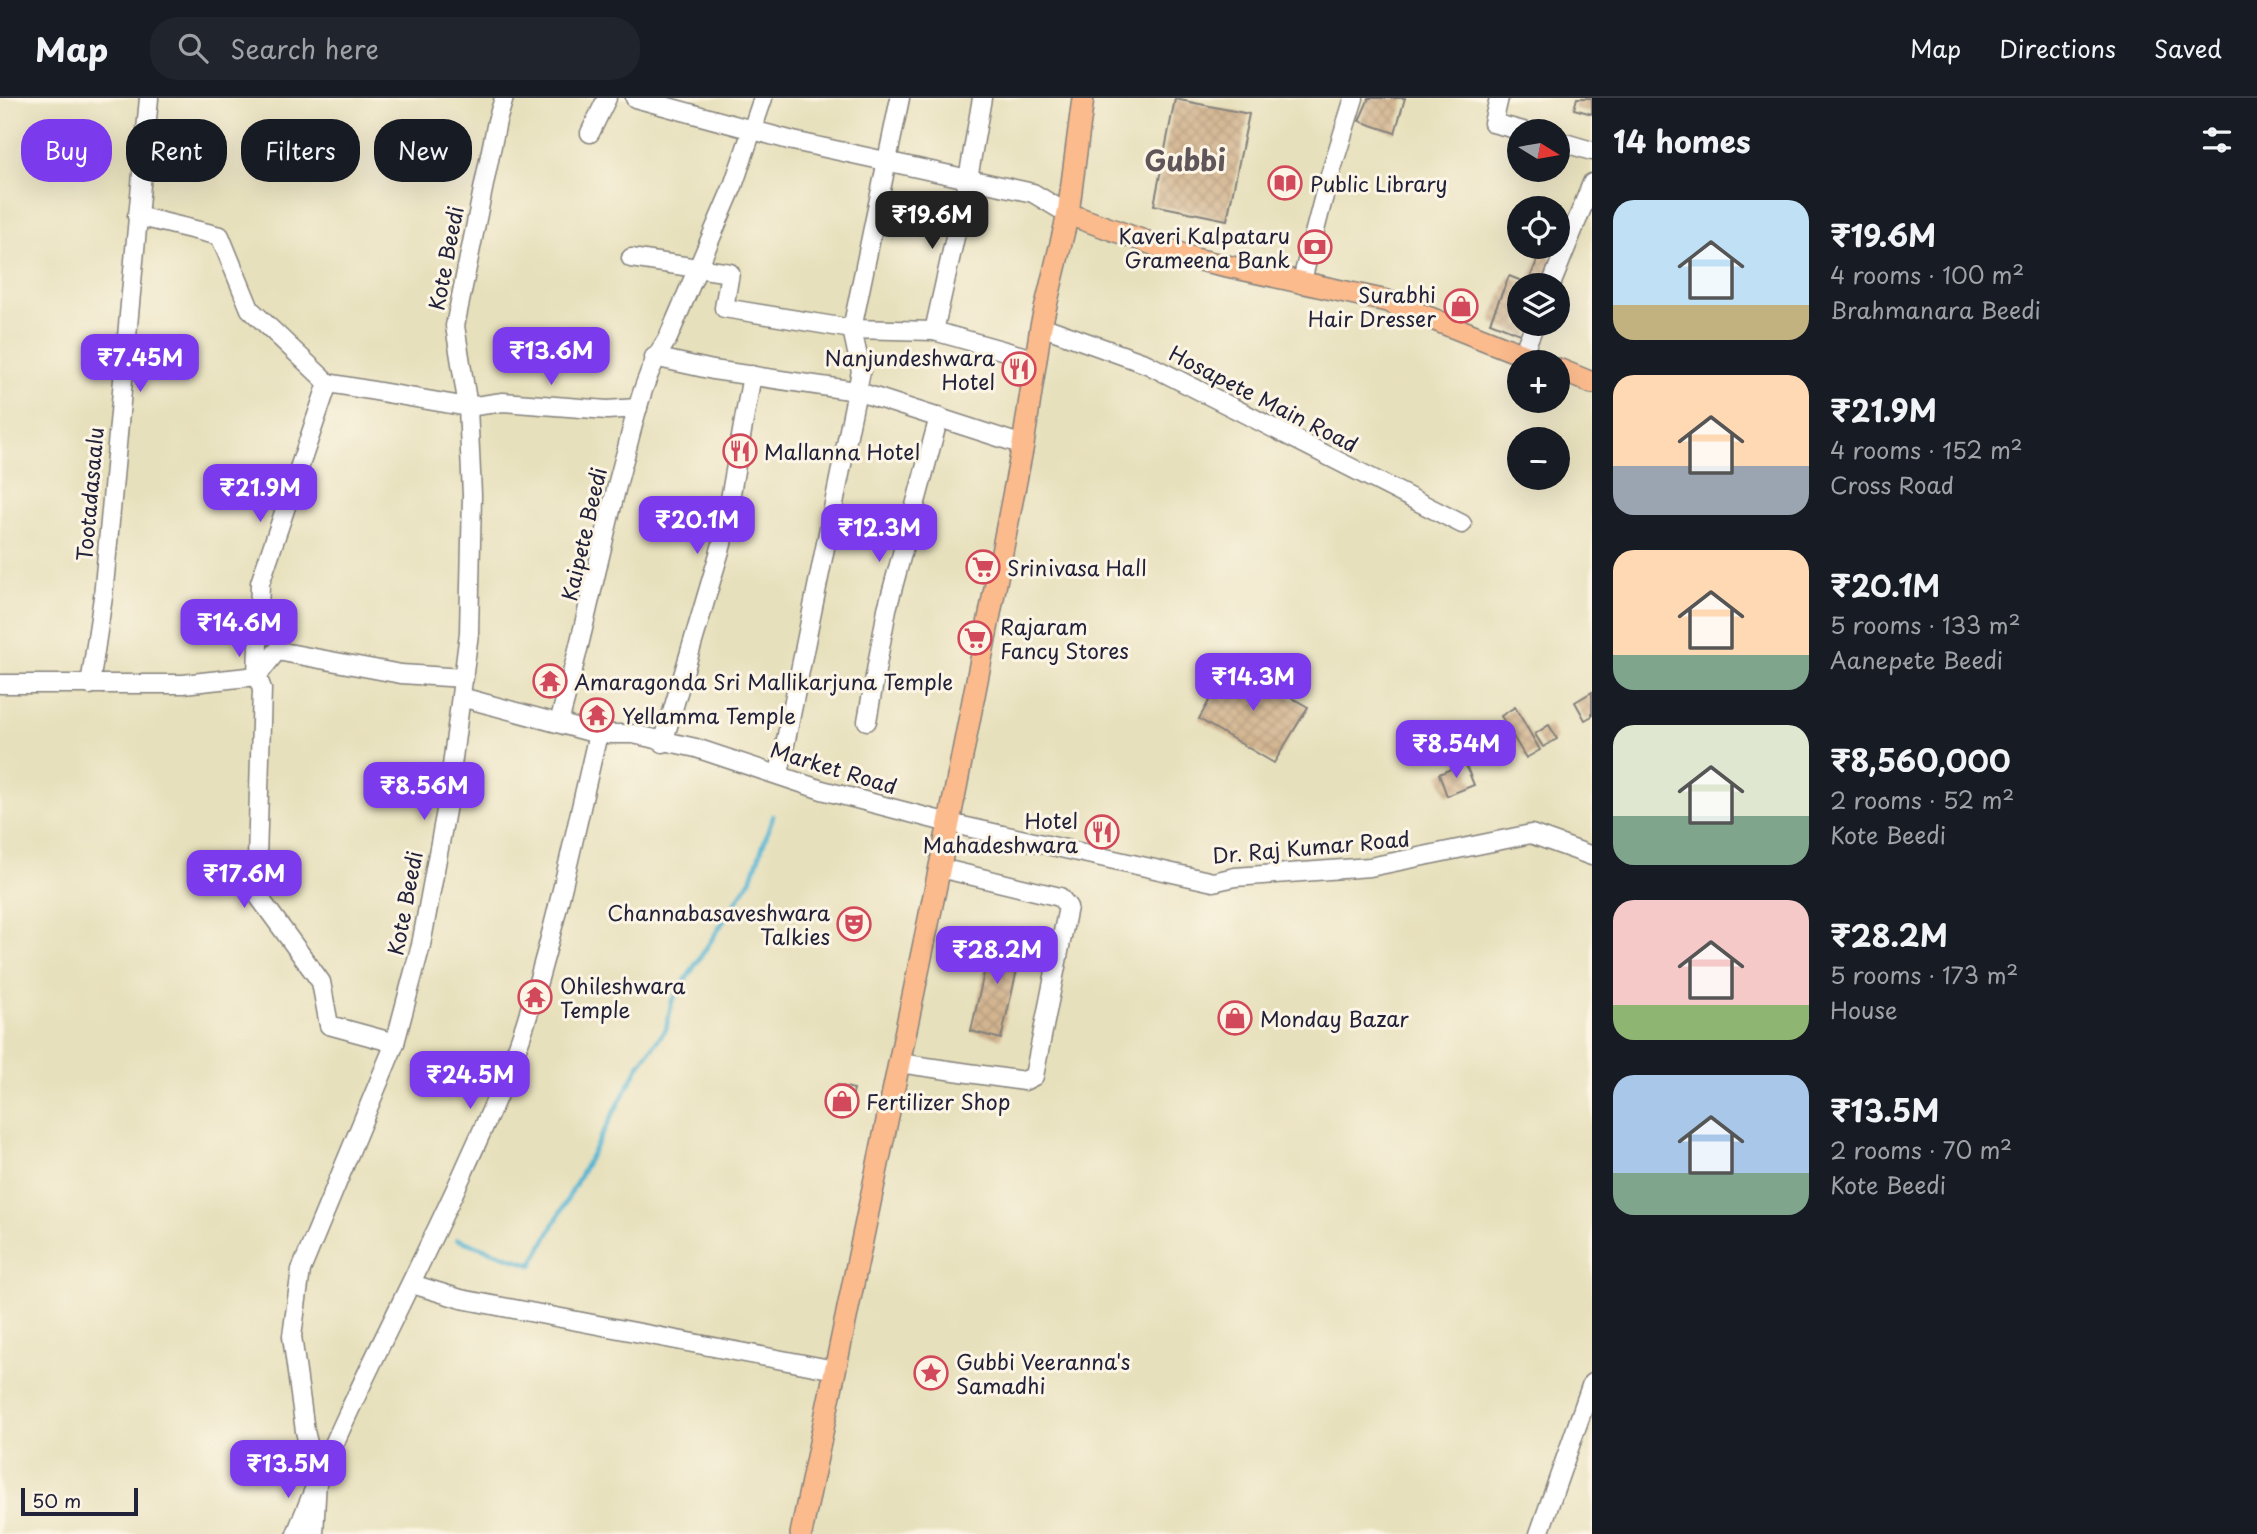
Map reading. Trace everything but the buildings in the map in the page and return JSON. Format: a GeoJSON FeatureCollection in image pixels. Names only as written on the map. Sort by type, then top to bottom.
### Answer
{"type":"FeatureCollection","features":[{"type":"Feature","properties":{"kind":"main road"},"geometry":{"type":"LineString","coordinates":[[801,1534],[949,823],[1023,445],[1041,326],[1068,214],[1083,98]]}},
{"type":"Feature","properties":{"kind":"main road"},"geometry":{"type":"LineString","coordinates":[[1068,214],[1195,259],[1387,301],[1511,350]]}},
{"type":"Feature","properties":{"kind":"main road"},"geometry":{"type":"LineString","coordinates":[[1570,374],[1592,383]]}},
{"type":"Feature","properties":{"kind":"street","name":"Tootadasaalu"},"geometry":{"type":"LineString","coordinates":[[90,685],[103,597],[149,98]]}},
{"type":"Feature","properties":{"kind":"street","name":"Kote Beedi"},"geometry":{"type":"LineString","coordinates":[[314,1534],[317,1480],[304,1431],[292,1336],[301,1270],[395,1043],[421,945],[447,805],[469,633],[472,495],[468,407],[455,326],[504,98]]}},
{"type":"Feature","properties":{"kind":"street"},"geometry":{"type":"LineString","coordinates":[[590,133],[607,98]]}},
{"type":"Feature","properties":{"kind":"street"},"geometry":{"type":"LineString","coordinates":[[635,98],[672,104],[751,130],[888,163],[1033,192],[1068,214]]}},
{"type":"Feature","properties":{"kind":"street","name":"Kaipete Beedi"},"geometry":{"type":"LineString","coordinates":[[559,722],[581,646],[602,535],[654,357],[668,338],[698,270],[733,186],[763,98]]}},
{"type":"Feature","properties":{"kind":"street"},"geometry":{"type":"LineString","coordinates":[[779,774],[839,498],[861,371],[852,329],[900,98]]}},
{"type":"Feature","properties":{"kind":"street"},"geometry":{"type":"LineString","coordinates":[[934,331],[968,179],[982,98]]}},
{"type":"Feature","properties":{"kind":"street"},"geometry":{"type":"LineString","coordinates":[[1301,284],[1325,188],[1354,98]]}},
{"type":"Feature","properties":{"kind":"street"},"geometry":{"type":"LineString","coordinates":[[1499,98],[1493,123],[1507,127]]}},
{"type":"Feature","properties":{"kind":"street"},"geometry":{"type":"LineString","coordinates":[[1570,145],[1592,151]]}},
{"type":"Feature","properties":{"kind":"street"},"geometry":{"type":"LineString","coordinates":[[1556,273],[1592,183]]}},
{"type":"Feature","properties":{"kind":"street"},"geometry":{"type":"LineString","coordinates":[[137,216],[220,236],[250,309],[328,383],[468,407],[503,402],[607,410],[638,408]]}},
{"type":"Feature","properties":{"kind":"street"},"geometry":{"type":"LineString","coordinates":[[631,258],[730,273],[724,308],[852,329],[934,331],[1037,360]]}},
{"type":"Feature","properties":{"kind":"street","name":"Hosapete Main Road"},"geometry":{"type":"LineString","coordinates":[[1041,326],[1147,365],[1462,524]]}},
{"type":"Feature","properties":{"kind":"street"},"geometry":{"type":"LineString","coordinates":[[654,357],[856,391],[1023,445]]}},
{"type":"Feature","properties":{"kind":"street"},"geometry":{"type":"LineString","coordinates":[[663,743],[722,544],[752,374]]}},
{"type":"Feature","properties":{"kind":"street"},"geometry":{"type":"LineString","coordinates":[[328,383],[260,583],[257,676],[262,689],[256,893],[321,982],[329,1025],[395,1043]]}},
{"type":"Feature","properties":{"kind":"street"},"geometry":{"type":"LineString","coordinates":[[867,721],[887,609],[939,417]]}},
{"type":"Feature","properties":{"kind":"street"},"geometry":{"type":"LineString","coordinates":[[0,684],[183,684],[257,676],[277,651],[401,674],[464,678]]}},
{"type":"Feature","properties":{"kind":"street","name":"Market Road"},"geometry":{"type":"LineString","coordinates":[[461,697],[598,733],[633,734],[663,743],[696,748],[822,790],[949,823]]}},
{"type":"Feature","properties":{"kind":"street"},"geometry":{"type":"LineString","coordinates":[[296,1534],[317,1480],[412,1284],[493,1107],[521,1037],[549,937],[598,733]]}},
{"type":"Feature","properties":{"kind":"street","name":"Dr. Raj Kumar Road"},"geometry":{"type":"LineString","coordinates":[[949,823],[1213,882],[1235,877],[1370,867],[1531,834],[1592,856]]}},
{"type":"Feature","properties":{"kind":"street"},"geometry":{"type":"LineString","coordinates":[[899,1063],[1024,1081],[1034,1076],[1068,906],[1060,897],[940,868]]}},
{"type":"Feature","properties":{"kind":"street"},"geometry":{"type":"LineString","coordinates":[[412,1284],[461,1299],[835,1370]]}},
{"type":"Feature","properties":{"kind":"street"},"geometry":{"type":"LineString","coordinates":[[1539,1534],[1592,1382]]}},
{"type":"Feature","properties":{"kind":"waterway"},"geometry":{"type":"LineString","coordinates":[[457,1239],[532,1265],[640,1064],[666,1029],[672,1001],[752,877],[773,816]]}},
{"type":"Feature","properties":{"kind":"place","name":"Public Library"},"geometry":{"type":"Point","coordinates":[1285,183]}},
{"type":"Feature","properties":{"kind":"place","name":"Kaveri Kalpataru Grameena Bank"},"geometry":{"type":"Point","coordinates":[1315,247]}},
{"type":"Feature","properties":{"kind":"place","name":"Surabhi Hair Dresser"},"geometry":{"type":"Point","coordinates":[1461,306]}},
{"type":"Feature","properties":{"kind":"place","name":"Nanjundeshwara Hotel"},"geometry":{"type":"Point","coordinates":[1019,369]}},
{"type":"Feature","properties":{"kind":"place","name":"Mallanna Hotel"},"geometry":{"type":"Point","coordinates":[740,451]}},
{"type":"Feature","properties":{"kind":"place","name":"Srinivasa Hall"},"geometry":{"type":"Point","coordinates":[983,567]}},
{"type":"Feature","properties":{"kind":"place","name":"Rajaram Fancy Stores"},"geometry":{"type":"Point","coordinates":[975,638]}},
{"type":"Feature","properties":{"kind":"place","name":"Amaragonda Sri Mallikarjuna Temple"},"geometry":{"type":"Point","coordinates":[550,681]}},
{"type":"Feature","properties":{"kind":"place","name":"Yellamma Temple"},"geometry":{"type":"Point","coordinates":[597,715]}},
{"type":"Feature","properties":{"kind":"place","name":"Hotel Mahadeshwara"},"geometry":{"type":"Point","coordinates":[1102,832]}},
{"type":"Feature","properties":{"kind":"place","name":"Channabasaveshwara Talkies"},"geometry":{"type":"Point","coordinates":[854,924]}},
{"type":"Feature","properties":{"kind":"place","name":"Ohileshwara Temple"},"geometry":{"type":"Point","coordinates":[535,997]}},
{"type":"Feature","properties":{"kind":"place","name":"Monday Bazar"},"geometry":{"type":"Point","coordinates":[1235,1018]}},
{"type":"Feature","properties":{"kind":"place","name":"Fertilizer Shop"},"geometry":{"type":"Point","coordinates":[842,1101]}},
{"type":"Feature","properties":{"kind":"place","name":"Gubbi Veeranna's Samadhi"},"geometry":{"type":"Point","coordinates":[931,1373]}},
{"type":"Feature","properties":{"kind":"district","name":"Gubbi"},"geometry":{"type":"Point","coordinates":[1185,159]}}]}
